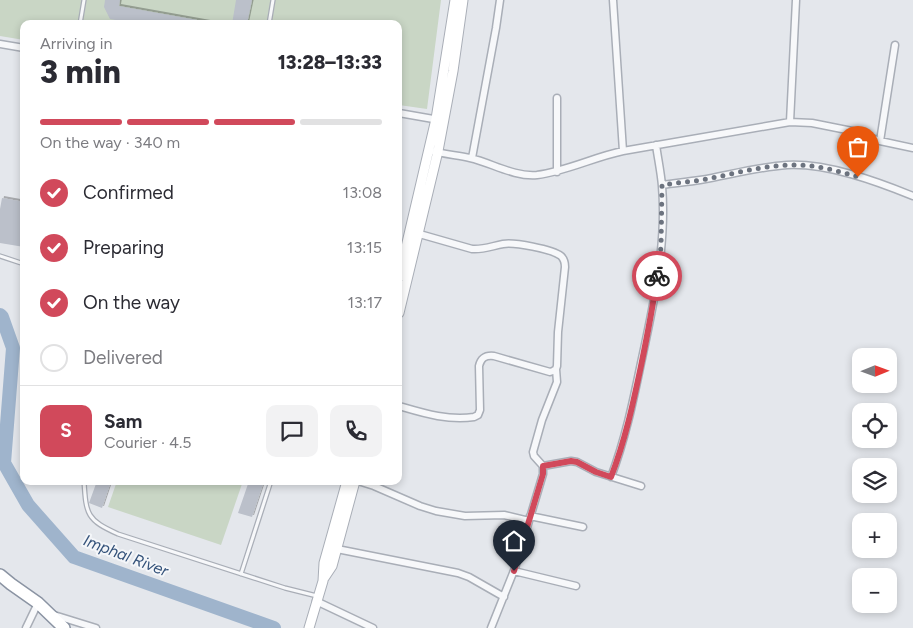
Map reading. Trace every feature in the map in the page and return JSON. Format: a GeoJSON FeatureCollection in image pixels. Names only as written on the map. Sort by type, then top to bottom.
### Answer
{"type":"FeatureCollection","features":[{"type":"Feature","properties":{"kind":"highway"},"geometry":{"type":"LineString","coordinates":[[0,575],[38,603],[64,628]]}},
{"type":"Feature","properties":{"kind":"main road"},"geometry":{"type":"LineString","coordinates":[[440,120],[455,0]]}},
{"type":"Feature","properties":{"kind":"main road"},"geometry":{"type":"LineString","coordinates":[[402,297],[414,232],[453,71],[463,0]]}},
{"type":"Feature","properties":{"kind":"main road"},"geometry":{"type":"LineString","coordinates":[[402,268],[414,232]]}},
{"type":"Feature","properties":{"kind":"main road"},"geometry":{"type":"LineString","coordinates":[[323,581],[324,563],[346,485]]}},
{"type":"Feature","properties":{"kind":"main road"},"geometry":{"type":"LineString","coordinates":[[309,628],[323,581],[332,566],[356,485]]}},
{"type":"Feature","properties":{"kind":"street"},"geometry":{"type":"LineString","coordinates":[[469,158],[500,0]]}},
{"type":"Feature","properties":{"kind":"street"},"geometry":{"type":"LineString","coordinates":[[613,0],[623,151]]}},
{"type":"Feature","properties":{"kind":"street"},"geometry":{"type":"LineString","coordinates":[[790,122],[796,0]]}},
{"type":"Feature","properties":{"kind":"street"},"geometry":{"type":"LineString","coordinates":[[0,44],[20,47]]}},
{"type":"Feature","properties":{"kind":"street"},"geometry":{"type":"LineString","coordinates":[[880,141],[895,45]]}},
{"type":"Feature","properties":{"kind":"street"},"geometry":{"type":"LineString","coordinates":[[557,98],[557,172]]}},
{"type":"Feature","properties":{"kind":"street"},"geometry":{"type":"LineString","coordinates":[[402,114],[440,120]]}},
{"type":"Feature","properties":{"kind":"street"},"geometry":{"type":"LineString","coordinates":[[433,151],[469,158],[524,175],[536,175],[557,172],[623,151],[790,122],[812,123],[852,131],[880,141],[913,148]]}},
{"type":"Feature","properties":{"kind":"street"},"geometry":{"type":"LineString","coordinates":[[611,477],[627,427],[650,320],[661,247],[662,185],[656,145]]}},
{"type":"Feature","properties":{"kind":"street"},"geometry":{"type":"LineString","coordinates":[[662,185],[700,180],[759,168],[788,165],[821,167],[838,171],[913,196]]}},
{"type":"Feature","properties":{"kind":"street"},"geometry":{"type":"LineString","coordinates":[[414,232],[479,250],[503,244],[516,244],[555,253],[565,261],[556,369],[557,382],[542,420],[533,452],[534,456],[543,466],[543,474],[514,571],[491,628]]}},
{"type":"Feature","properties":{"kind":"street"},"geometry":{"type":"LineString","coordinates":[[402,407],[443,417],[468,418],[478,415],[480,410],[479,366],[483,357],[489,355],[550,372],[556,369]]}},
{"type":"Feature","properties":{"kind":"street"},"geometry":{"type":"LineString","coordinates":[[543,466],[571,461],[577,462],[596,472],[641,486]]}},
{"type":"Feature","properties":{"kind":"street"},"geometry":{"type":"LineString","coordinates":[[371,485],[436,511],[465,516],[504,515],[583,528]]}},
{"type":"Feature","properties":{"kind":"street"},"geometry":{"type":"LineString","coordinates":[[337,549],[458,573],[504,596]]}},
{"type":"Feature","properties":{"kind":"street"},"geometry":{"type":"LineString","coordinates":[[514,571],[576,586]]}},
{"type":"Feature","properties":{"kind":"street"},"geometry":{"type":"LineString","coordinates":[[317,599],[373,628]]}},
{"type":"Feature","properties":{"kind":"street"},"geometry":{"type":"LineString","coordinates":[[26,628],[38,603]]}},
{"type":"Feature","properties":{"kind":"street"},"geometry":{"type":"LineString","coordinates":[[50,614],[96,628]]}},
{"type":"Feature","properties":{"kind":"lane"},"geometry":{"type":"LineString","coordinates":[[81,20],[84,0]]}},
{"type":"Feature","properties":{"kind":"lane"},"geometry":{"type":"LineString","coordinates":[[270,20],[273,0]]}},
{"type":"Feature","properties":{"kind":"lane"},"geometry":{"type":"LineString","coordinates":[[0,256],[20,263]]}},
{"type":"Feature","properties":{"kind":"lane"},"geometry":{"type":"LineString","coordinates":[[84,485],[85,504],[88,513],[92,520],[102,527],[118,534],[317,599]]}},
{"type":"Feature","properties":{"kind":"lane"},"geometry":{"type":"LineString","coordinates":[[241,574],[270,485]]}},
{"type":"Feature","properties":{"kind":"green space"},"geometry":{"type":"Polygon","coordinates":[[[0,0],[441,0],[427,109],[402,105],[402,20],[20,20],[20,39],[0,36],[0,0]]]}},
{"type":"Feature","properties":{"kind":"green space"},"geometry":{"type":"Polygon","coordinates":[[[116,485],[242,485],[221,545],[108,507],[116,485]]]}},
{"type":"Feature","properties":{"kind":"building"},"geometry":{"type":"Polygon","coordinates":[[[105,0],[120,0],[119,6],[197,20],[116,20],[110,19],[104,7],[105,0]]]}},
{"type":"Feature","properties":{"kind":"building"},"geometry":{"type":"Polygon","coordinates":[[[236,0],[252,0],[248,20],[233,20],[236,0]]]}},
{"type":"Feature","properties":{"kind":"building"},"geometry":{"type":"Polygon","coordinates":[[[2,198],[20,201],[20,246],[0,243],[0,209],[2,198]]]}},
{"type":"Feature","properties":{"kind":"building"},"geometry":{"type":"Polygon","coordinates":[[[96,485],[110,485],[102,508],[89,503],[96,485]]]}},
{"type":"Feature","properties":{"kind":"building"},"geometry":{"type":"Polygon","coordinates":[[[248,485],[263,485],[252,517],[238,513],[248,485]]]}},
{"type":"Feature","properties":{"kind":"waterway","name":"Imphal River"},"geometry":{"type":"LineString","coordinates":[[0,315],[13,348],[4,463],[28,505],[74,557],[274,628]]}},
{"type":"Feature","properties":{"kind":"way so far"},"geometry":{"type":"LineString","coordinates":[[657,276],[661,247],[662,185],[700,180],[759,168],[788,165],[821,167],[858,177]]}},
{"type":"Feature","properties":{"kind":"route"},"geometry":{"type":"LineString","coordinates":[[514,571],[543,474],[543,466],[571,461],[611,477],[627,427],[650,320],[657,276]]}}]}
